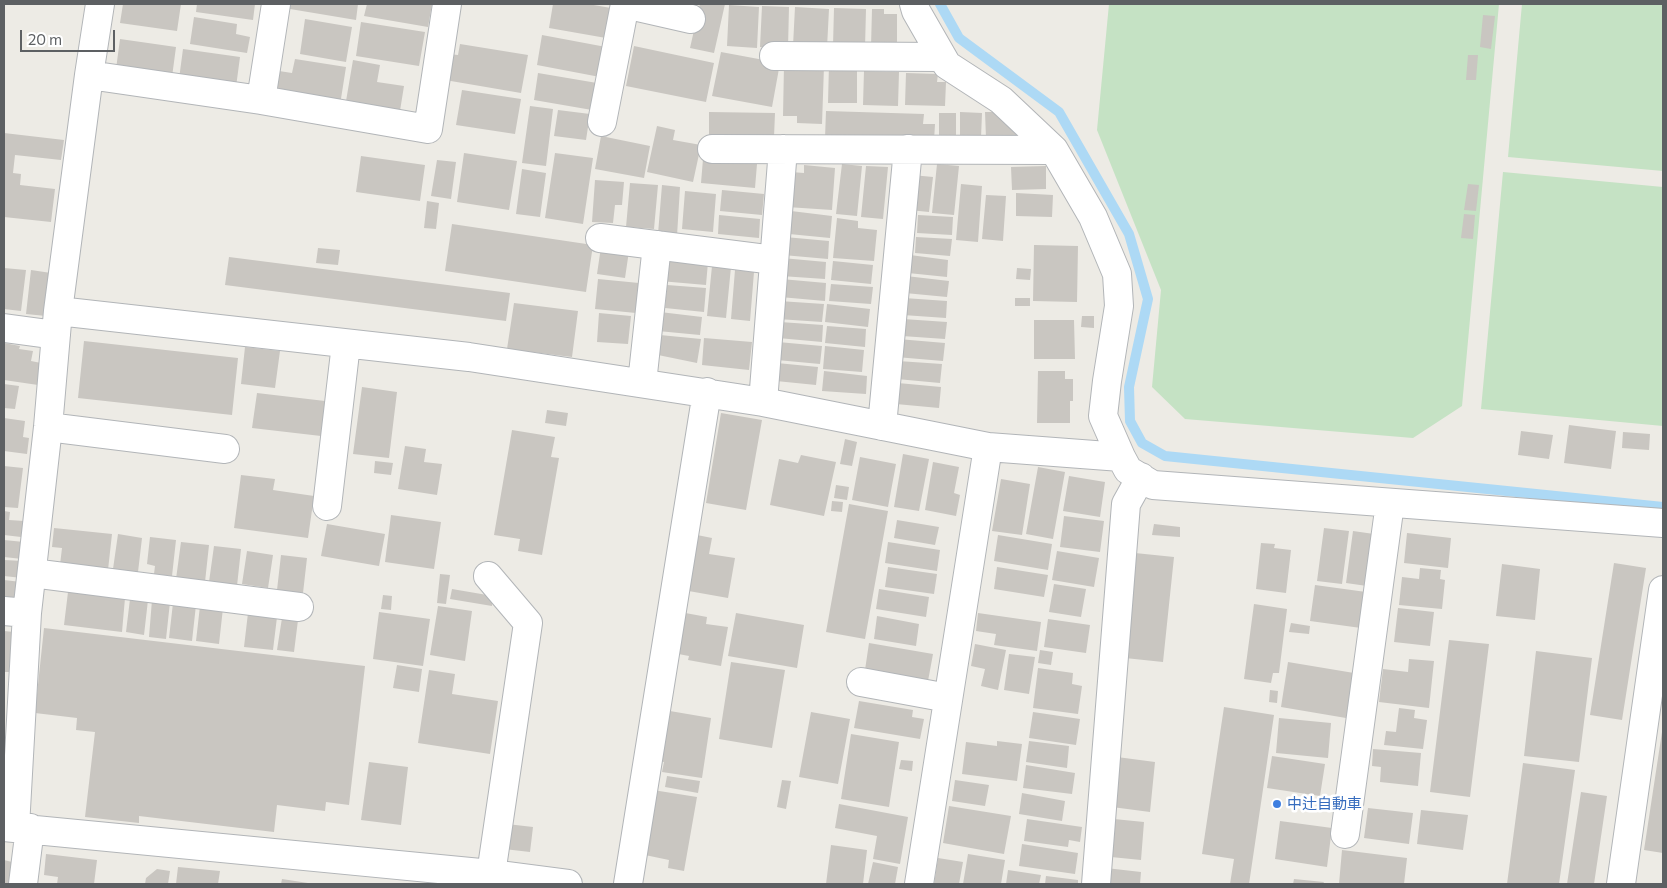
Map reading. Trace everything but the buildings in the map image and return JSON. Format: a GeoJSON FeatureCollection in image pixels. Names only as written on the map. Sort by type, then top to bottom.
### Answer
{"type":"FeatureCollection","features":[{"type":"Feature","properties":{"kind":"street"},"geometry":{"type":"LineString","coordinates":[[22,884],[16,827],[15,612],[32,573],[57,323],[100,4]]}},
{"type":"Feature","properties":{"kind":"street"},"geometry":{"type":"LineString","coordinates":[[261,100],[276,4]]}},
{"type":"Feature","properties":{"kind":"street"},"geometry":{"type":"LineString","coordinates":[[89,76],[261,100],[428,129],[447,4]]}},
{"type":"Feature","properties":{"kind":"street"},"geometry":{"type":"LineString","coordinates":[[602,122],[625,4],[691,19]]}},
{"type":"Feature","properties":{"kind":"street"},"geometry":{"type":"LineString","coordinates":[[914,4],[946,65],[1001,100],[1054,150],[1093,217],[1117,274],[1119,306],[1103,416],[1128,470],[1153,485],[1663,524]]}},
{"type":"Feature","properties":{"kind":"street"},"geometry":{"type":"LineString","coordinates":[[774,56],[942,57]]}},
{"type":"Feature","properties":{"kind":"street"},"geometry":{"type":"LineString","coordinates":[[712,149],[1054,150]]}},
{"type":"Feature","properties":{"kind":"street"},"geometry":{"type":"LineString","coordinates":[[764,402],[783,149]]}},
{"type":"Feature","properties":{"kind":"street"},"geometry":{"type":"LineString","coordinates":[[882,426],[908,150]]}},
{"type":"Feature","properties":{"kind":"street"},"geometry":{"type":"LineString","coordinates":[[600,238],[774,260]]}},
{"type":"Feature","properties":{"kind":"street"},"geometry":{"type":"LineString","coordinates":[[642,383],[657,245]]}},
{"type":"Feature","properties":{"kind":"street"},"geometry":{"type":"LineString","coordinates":[[4,328],[57,323],[346,344],[469,357],[707,392],[988,447],[1121,457]]}},
{"type":"Feature","properties":{"kind":"street"},"geometry":{"type":"LineString","coordinates":[[328,506],[346,344]]}},
{"type":"Feature","properties":{"kind":"street"},"geometry":{"type":"LineString","coordinates":[[628,884],[707,392]]}},
{"type":"Feature","properties":{"kind":"street"},"geometry":{"type":"LineString","coordinates":[[48,427],[225,449]]}},
{"type":"Feature","properties":{"kind":"street"},"geometry":{"type":"LineString","coordinates":[[919,884],[988,447]]}},
{"type":"Feature","properties":{"kind":"street"},"geometry":{"type":"LineString","coordinates":[[1096,884],[1126,504],[1141,477]]}},
{"type":"Feature","properties":{"kind":"street"},"geometry":{"type":"LineString","coordinates":[[1345,834],[1390,503]]}},
{"type":"Feature","properties":{"kind":"street"},"geometry":{"type":"LineString","coordinates":[[32,573],[299,607]]}},
{"type":"Feature","properties":{"kind":"street"},"geometry":{"type":"LineString","coordinates":[[488,576],[528,624],[491,874]]}},
{"type":"Feature","properties":{"kind":"street"},"geometry":{"type":"LineString","coordinates":[[1621,884],[1663,590]]}},
{"type":"Feature","properties":{"kind":"street"},"geometry":{"type":"LineString","coordinates":[[861,682],[948,698]]}},
{"type":"Feature","properties":{"kind":"street"},"geometry":{"type":"LineString","coordinates":[[16,827],[491,874],[519,881],[568,884]]}},
{"type":"Feature","properties":{"kind":"green space"},"geometry":{"type":"Polygon","coordinates":[[[1109,4],[1499,4],[1462,406],[1413,438],[1185,419],[1152,387],[1161,290],[1097,130],[1109,4]]]}},
{"type":"Feature","properties":{"kind":"green space"},"geometry":{"type":"Polygon","coordinates":[[[1522,4],[1663,4],[1663,171],[1508,157],[1522,4]]]}},
{"type":"Feature","properties":{"kind":"green space"},"geometry":{"type":"Polygon","coordinates":[[[1503,172],[1663,187],[1663,426],[1481,409],[1503,172]]]}},
{"type":"Feature","properties":{"kind":"waterway"},"geometry":{"type":"LineString","coordinates":[[940,4],[959,38],[1059,112],[1129,234],[1148,299],[1129,387],[1130,421],[1142,443],[1165,456],[1663,507]]}},
{"type":"Feature","properties":{"kind":"place","name":"中辻自動車"},"geometry":{"type":"Point","coordinates":[1277,804]}}]}
